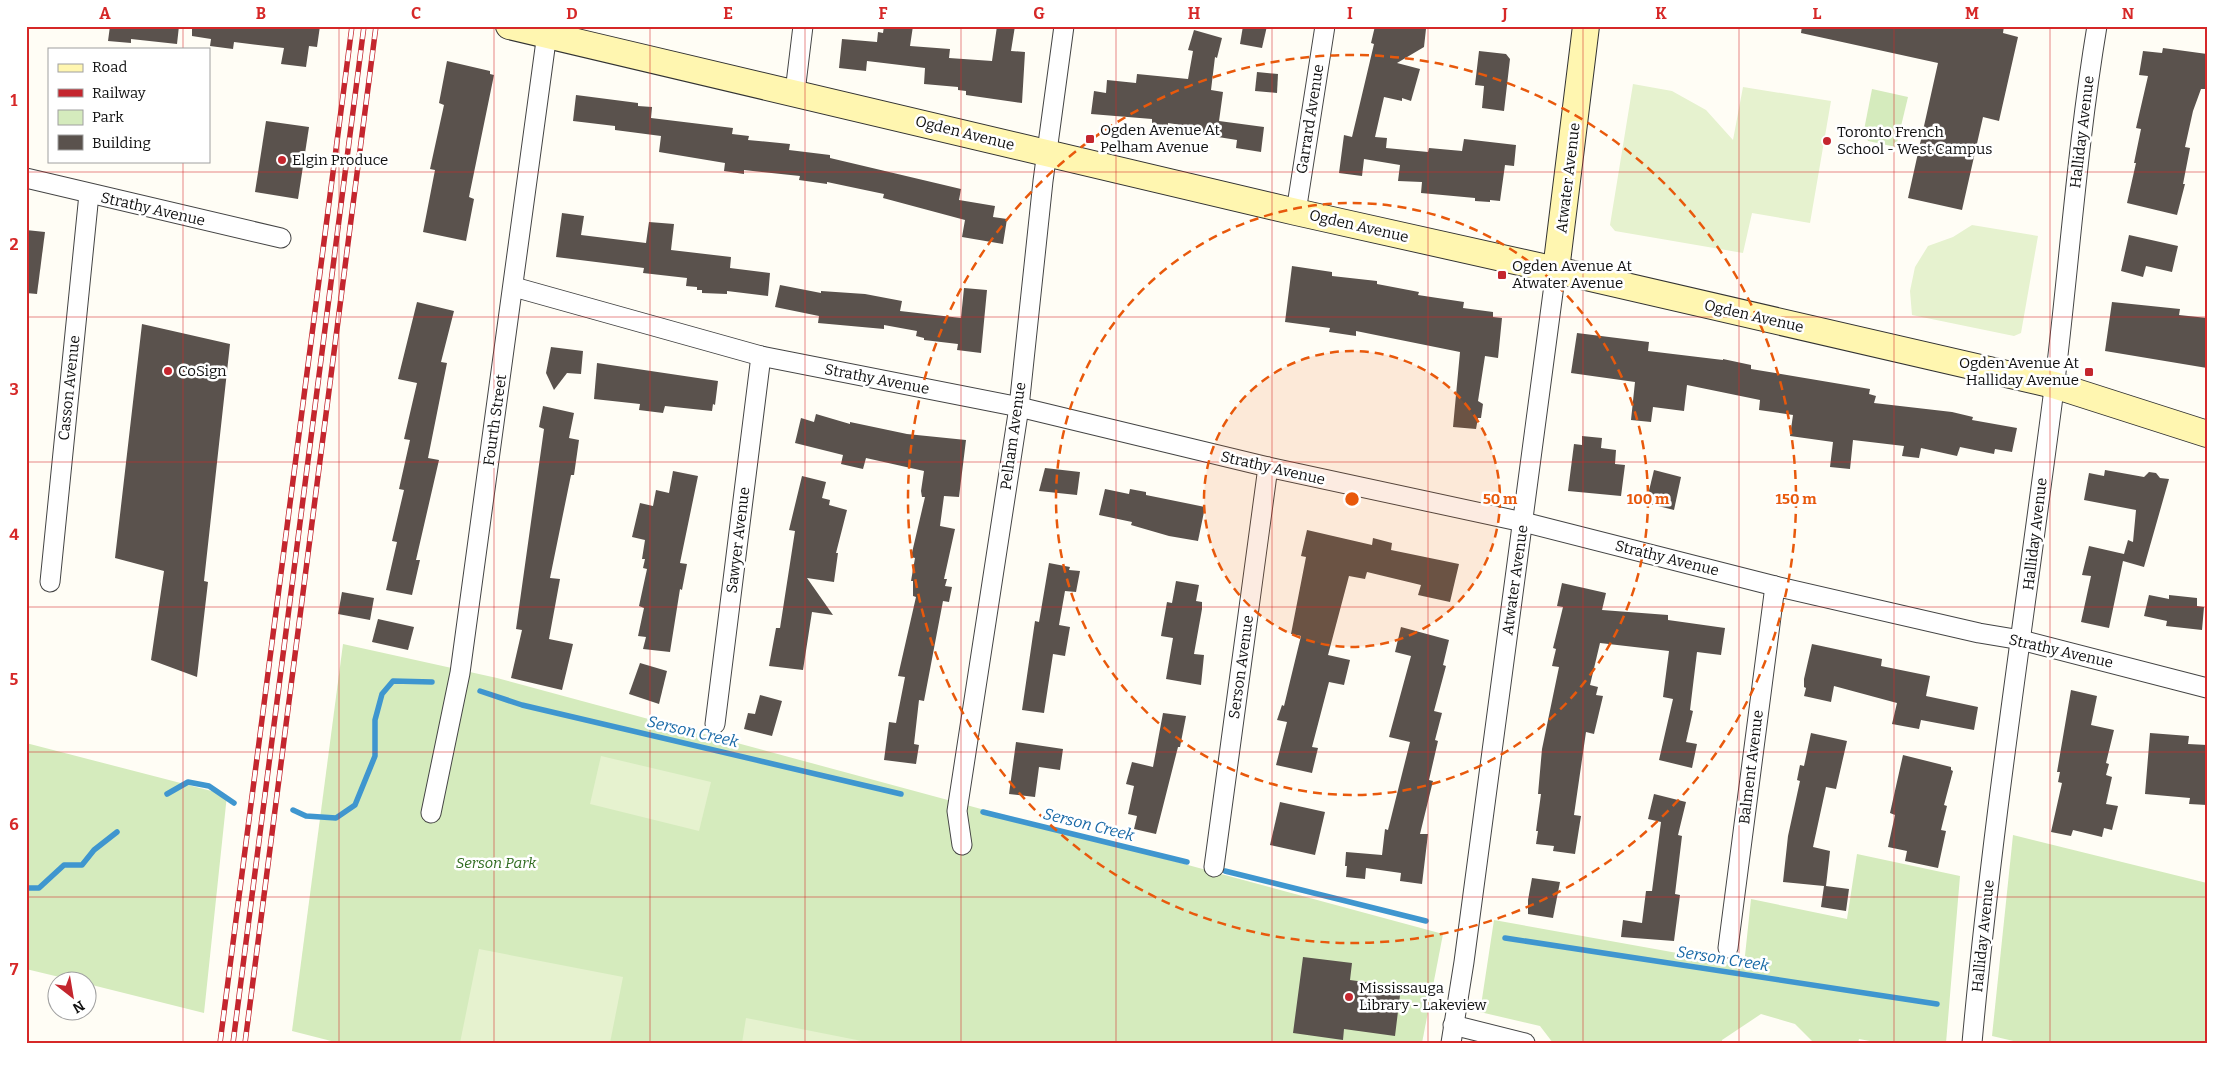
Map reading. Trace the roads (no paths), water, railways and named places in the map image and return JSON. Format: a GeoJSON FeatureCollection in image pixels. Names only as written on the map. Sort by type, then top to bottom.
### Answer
{"type":"FeatureCollection","features":[{"type":"Feature","properties":{"kind":"street","name":"Ogden Avenue"},"geometry":{"type":"LineString","coordinates":[[509,26],[547,30],[794,92],[1296,212],[2054,385],[2207,434]]}},
{"type":"Feature","properties":{"kind":"street"},"geometry":{"type":"LineString","coordinates":[[794,92],[803,26]]}},
{"type":"Feature","properties":{"kind":"street","name":"Pelham Avenue"},"geometry":{"type":"LineString","coordinates":[[962,845],[957,811],[1019,407],[1046,153],[1064,26]]}},
{"type":"Feature","properties":{"kind":"street","name":"Garrard Avenue"},"geometry":{"type":"LineString","coordinates":[[1296,212],[1325,26]]}},
{"type":"Feature","properties":{"kind":"street","name":"Atwater Avenue"},"geometry":{"type":"LineString","coordinates":[[1452,1034],[1466,952],[1556,270],[1586,26]]}},
{"type":"Feature","properties":{"kind":"street","name":"Halliday Avenue"},"geometry":{"type":"LineString","coordinates":[[1972,1043],[1984,908],[2054,385],[2073,200],[2098,26]]}},
{"type":"Feature","properties":{"kind":"street","name":"Fourth Street"},"geometry":{"type":"LineString","coordinates":[[430,812],[460,673],[514,287],[547,30]]}},
{"type":"Feature","properties":{"kind":"street","name":"Strathy Avenue"},"geometry":{"type":"LineString","coordinates":[[26,178],[281,238]]}},
{"type":"Feature","properties":{"kind":"street","name":"Casson Avenue"},"geometry":{"type":"LineString","coordinates":[[50,582],[89,194]]}},
{"type":"Feature","properties":{"kind":"street","name":"Strathy Avenue"},"geometry":{"type":"LineString","coordinates":[[514,287],[761,356],[1019,407],[1268,467],[1523,522],[1775,586],[1979,633],[2021,640],[2207,688]]}},
{"type":"Feature","properties":{"kind":"street","name":"Sawyer Avenue"},"geometry":{"type":"LineString","coordinates":[[715,724],[761,356]]}},
{"type":"Feature","properties":{"kind":"street","name":"Serson Avenue"},"geometry":{"type":"LineString","coordinates":[[1214,867],[1268,467]]}},
{"type":"Feature","properties":{"kind":"street","name":"Balment Avenue"},"geometry":{"type":"LineString","coordinates":[[1728,948],[1775,586]]}},
{"type":"Feature","properties":{"kind":"street"},"geometry":{"type":"LineString","coordinates":[[1452,1034],[1525,1043]]}},
{"type":"Feature","properties":{"kind":"waterway","name":"Serson Creek"},"geometry":{"type":"LineString","coordinates":[[293,810],[306,816],[336,818],[355,805],[375,756],[375,720],[382,694],[393,681],[432,682]]}},
{"type":"Feature","properties":{"kind":"waterway","name":"Serson Creek"},"geometry":{"type":"LineString","coordinates":[[480,691],[522,705],[901,794]]}},
{"type":"Feature","properties":{"kind":"waterway","name":"Serson Creek"},"geometry":{"type":"LineString","coordinates":[[167,794],[188,782],[209,786],[234,803]]}},
{"type":"Feature","properties":{"kind":"waterway","name":"Serson Creek"},"geometry":{"type":"LineString","coordinates":[[983,812],[1187,862]]}},
{"type":"Feature","properties":{"kind":"waterway","name":"Serson Creek"},"geometry":{"type":"LineString","coordinates":[[26,888],[39,888],[64,865],[82,865],[94,850],[117,832]]}},
{"type":"Feature","properties":{"kind":"waterway","name":"Serson Creek"},"geometry":{"type":"LineString","coordinates":[[1225,871],[1426,921]]}},
{"type":"Feature","properties":{"kind":"waterway","name":"Serson Creek"},"geometry":{"type":"LineString","coordinates":[[1505,938],[1937,1004]]}},
{"type":"Feature","properties":{"kind":"railway"},"geometry":{"type":"LineString","coordinates":[[220,1043],[352,26]]}},
{"type":"Feature","properties":{"kind":"railway"},"geometry":{"type":"LineString","coordinates":[[233,1043],[364,26]]}},
{"type":"Feature","properties":{"kind":"railway"},"geometry":{"type":"LineString","coordinates":[[245,1043],[376,26]]}},
{"type":"Feature","properties":{"kind":"place","name":"Ogden Avenue At Pelham Avenue"},"geometry":{"type":"Point","coordinates":[1090,139]}},
{"type":"Feature","properties":{"kind":"place","name":"Toronto French School - West Campus"},"geometry":{"type":"Point","coordinates":[1827,141]}},
{"type":"Feature","properties":{"kind":"place","name":"Elgin Produce"},"geometry":{"type":"Point","coordinates":[282,160]}},
{"type":"Feature","properties":{"kind":"place","name":"Ogden Avenue At Atwater Avenue"},"geometry":{"type":"Point","coordinates":[1502,275]}},
{"type":"Feature","properties":{"kind":"place","name":"CoSign"},"geometry":{"type":"Point","coordinates":[168,371]}},
{"type":"Feature","properties":{"kind":"place","name":"Ogden Avenue At Halliday Avenue"},"geometry":{"type":"Point","coordinates":[2089,372]}},
{"type":"Feature","properties":{"kind":"place","name":"Mississauga Library - Lakeview"},"geometry":{"type":"Point","coordinates":[1349,997]}},
{"type":"Feature","properties":{"kind":"park label","name":"Serson Park"},"geometry":{"type":"Point","coordinates":[496,863]}}]}
